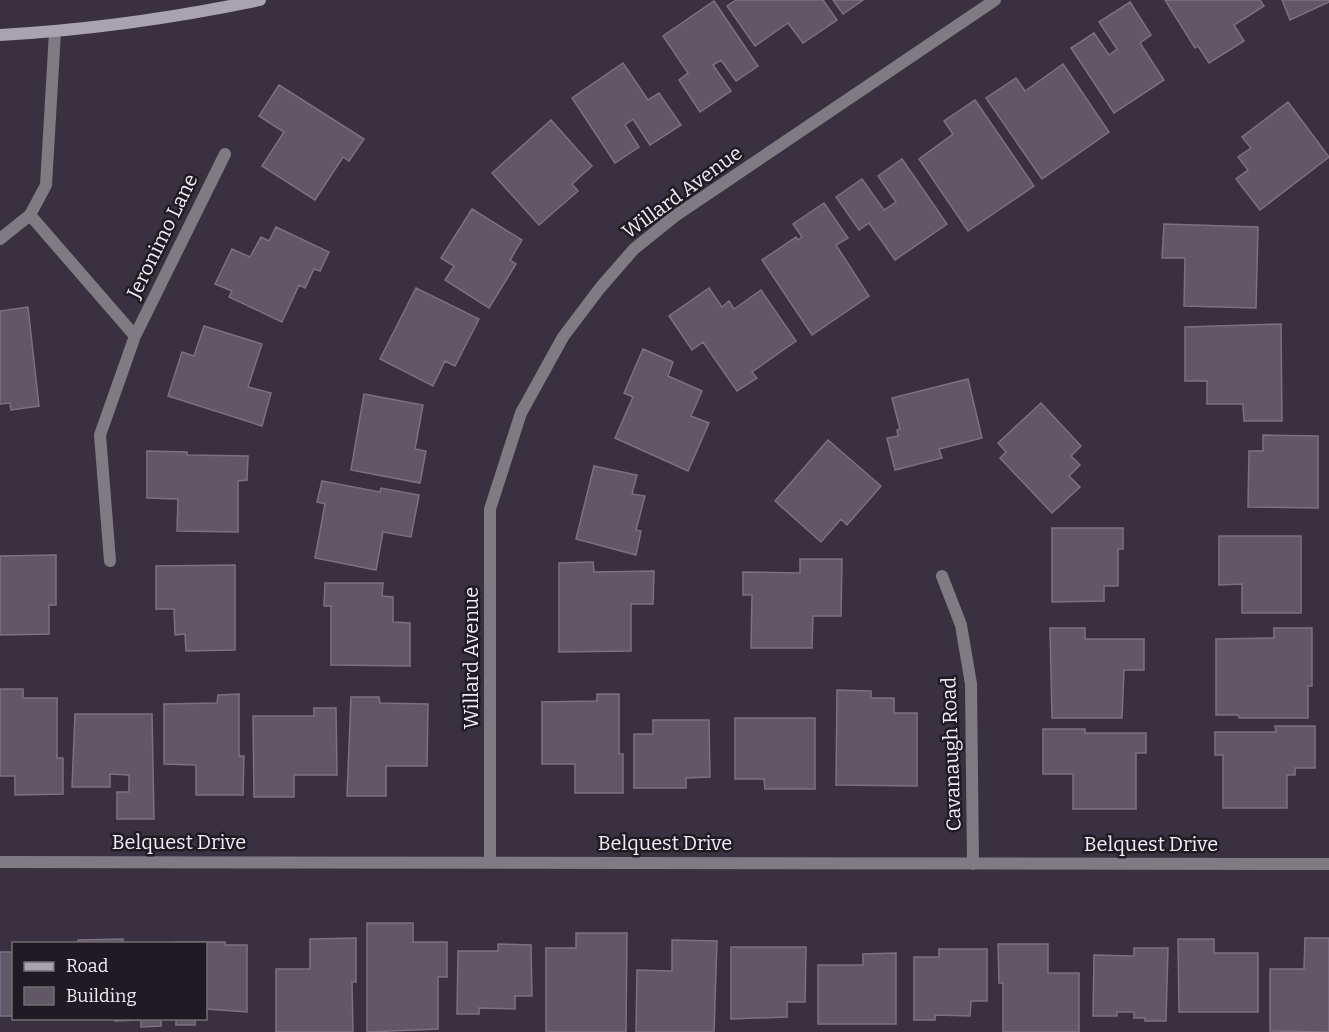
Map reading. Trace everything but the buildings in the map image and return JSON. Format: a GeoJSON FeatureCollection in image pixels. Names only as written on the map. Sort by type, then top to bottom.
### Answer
{"type":"FeatureCollection","features":[{"type":"Feature","properties":{"kind":"main road"},"geometry":{"type":"LineString","coordinates":[[0,36],[180,17],[260,0]]}},
{"type":"Feature","properties":{"kind":"street","name":"Willard Avenue"},"geometry":{"type":"LineString","coordinates":[[490,862],[490,509],[521,413],[562,337],[634,249],[675,216],[995,0]]}},
{"type":"Feature","properties":{"kind":"street"},"geometry":{"type":"LineString","coordinates":[[0,239],[30,215],[45,186],[55,32]]}},
{"type":"Feature","properties":{"kind":"street","name":"Jeronimo Lane"},"geometry":{"type":"LineString","coordinates":[[110,561],[100,435],[135,336],[225,154]]}},
{"type":"Feature","properties":{"kind":"street","name":"Jeronimo Lane"},"geometry":{"type":"LineString","coordinates":[[30,215],[135,336]]}},
{"type":"Feature","properties":{"kind":"street","name":"Cavanaugh Road"},"geometry":{"type":"LineString","coordinates":[[942,576],[961,625],[971,684],[974,864]]}},
{"type":"Feature","properties":{"kind":"street","name":"Belquest Drive"},"geometry":{"type":"LineString","coordinates":[[0,861],[1329,864]]}}]}
